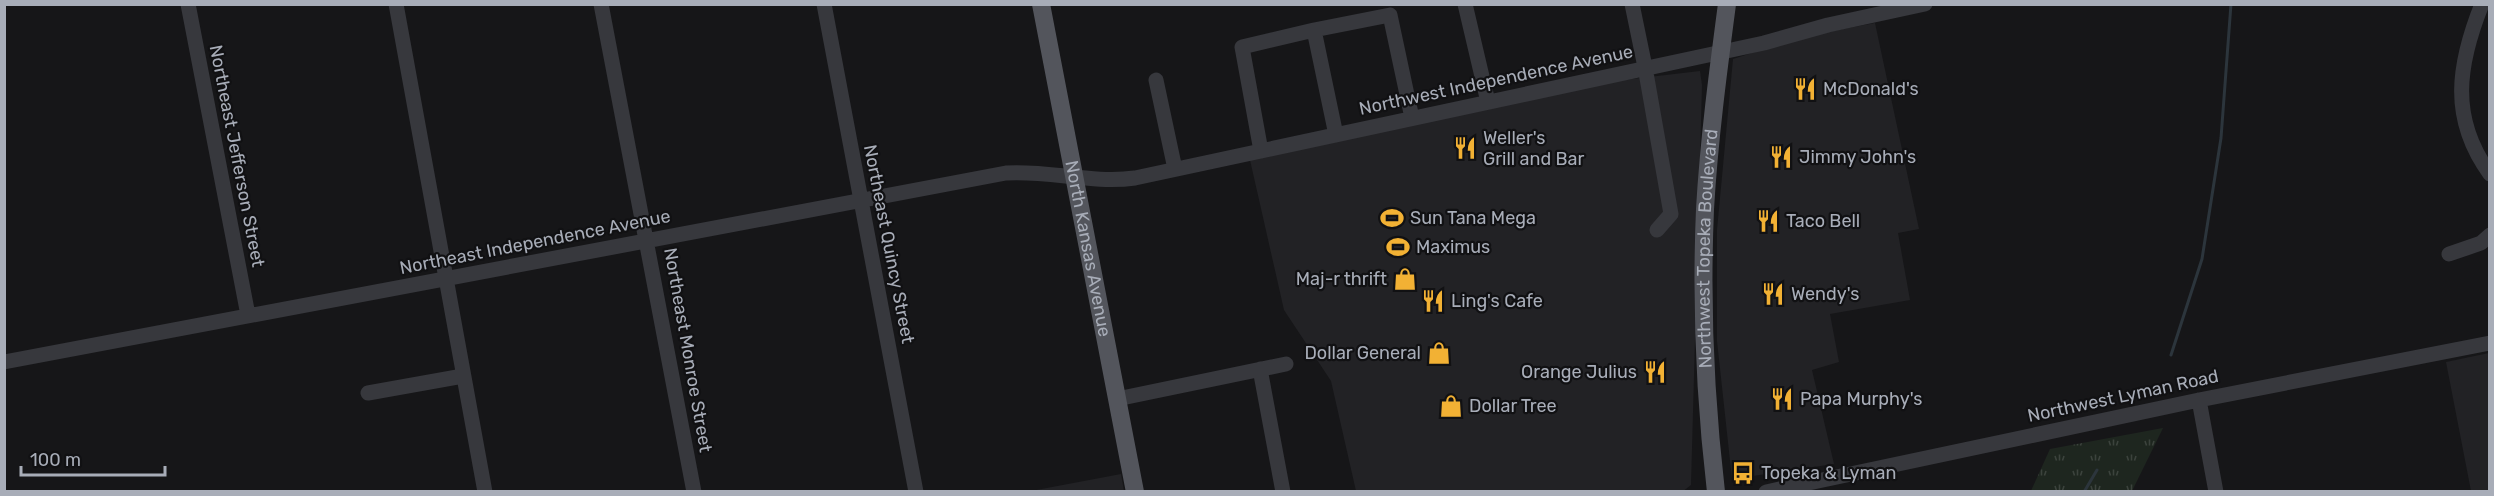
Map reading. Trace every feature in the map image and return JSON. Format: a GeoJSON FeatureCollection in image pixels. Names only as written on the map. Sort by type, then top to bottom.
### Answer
{"type":"FeatureCollection","features":[{"type":"Feature","properties":{"kind":"main road","name":"North Kansas Avenue"},"geometry":{"type":"LineString","coordinates":[[1041,4],[1135,492]]}},
{"type":"Feature","properties":{"kind":"main road","name":"Northwest Topeka Boulevard"},"geometry":{"type":"LineString","coordinates":[[1716,492],[1705,364],[1703,278],[1709,156],[1727,4]]}},
{"type":"Feature","properties":{"kind":"street","name":"Northeast Jefferson Street"},"geometry":{"type":"LineString","coordinates":[[189,4],[248,315]]}},
{"type":"Feature","properties":{"kind":"street"},"geometry":{"type":"LineString","coordinates":[[396,4],[485,492]]}},
{"type":"Feature","properties":{"kind":"street","name":"Northeast Monroe Street"},"geometry":{"type":"LineString","coordinates":[[601,4],[694,492]]}},
{"type":"Feature","properties":{"kind":"street","name":"Northeast Quincy Street"},"geometry":{"type":"LineString","coordinates":[[824,4],[916,492]]}},
{"type":"Feature","properties":{"kind":"street"},"geometry":{"type":"LineString","coordinates":[[1465,4],[1488,102]]}},
{"type":"Feature","properties":{"kind":"street"},"geometry":{"type":"LineString","coordinates":[[1632,4],[1671,214],[1657,230]]}},
{"type":"Feature","properties":{"kind":"street","name":"Northwest Independence Avenue"},"geometry":{"type":"LineString","coordinates":[[1074,176],[1122,180],[1721,51],[1925,4]]}},
{"type":"Feature","properties":{"kind":"street"},"geometry":{"type":"LineString","coordinates":[[2482,4],[2469,36],[2461,69],[2460,89],[2468,130],[2480,159],[2490,174]]}},
{"type":"Feature","properties":{"kind":"street"},"geometry":{"type":"LineString","coordinates":[[1261,151],[1242,48],[1314,30],[1390,15],[1412,118]]}},
{"type":"Feature","properties":{"kind":"street"},"geometry":{"type":"LineString","coordinates":[[1314,30],[1336,135]]}},
{"type":"Feature","properties":{"kind":"street"},"geometry":{"type":"LineString","coordinates":[[1156,80],[1175,169]]}},
{"type":"Feature","properties":{"kind":"street","name":"Northeast Independence Avenue"},"geometry":{"type":"LineString","coordinates":[[4,362],[1006,173],[1030,172],[1074,176]]}},
{"type":"Feature","properties":{"kind":"street"},"geometry":{"type":"LineString","coordinates":[[2450,254],[2481,243],[2490,235]]}},
{"type":"Feature","properties":{"kind":"street","name":"Northwest Lyman Road"},"geometry":{"type":"LineString","coordinates":[[1766,492],[2199,400],[2490,343]]}},
{"type":"Feature","properties":{"kind":"street"},"geometry":{"type":"LineString","coordinates":[[1117,399],[1286,364]]}},
{"type":"Feature","properties":{"kind":"street"},"geometry":{"type":"LineString","coordinates":[[1260,369],[1283,492]]}},
{"type":"Feature","properties":{"kind":"street"},"geometry":{"type":"LineString","coordinates":[[368,393],[463,376]]}},
{"type":"Feature","properties":{"kind":"street"},"geometry":{"type":"LineString","coordinates":[[2199,400],[2216,492]]}},
{"type":"Feature","properties":{"kind":"shaded area"},"geometry":{"type":"Polygon","coordinates":[[[1875,23],[1919,229],[1898,233],[1910,300],[1830,314],[1839,362],[1812,370],[1834,464],[1732,479],[1717,341],[1717,230],[1733,59],[1805,36],[1875,23]]]}},
{"type":"Feature","properties":{"kind":"shaded area"},"geometry":{"type":"Polygon","coordinates":[[[1700,71],[1702,85],[1691,485],[1682,492],[1356,491],[1331,381],[1284,310],[1250,160],[1623,80],[1700,71]]]}},
{"type":"Feature","properties":{"kind":"shaded area"},"geometry":{"type":"Polygon","coordinates":[[[2489,353],[2489,491],[2471,491],[2446,362],[2489,353]]]}},
{"type":"Feature","properties":{"kind":"shaded area"},"geometry":{"type":"Polygon","coordinates":[[[1121,474],[1124,491],[1031,491],[1121,474]]]}},
{"type":"Feature","properties":{"kind":"green space"},"geometry":{"type":"Polygon","coordinates":[[[2163,428],[2132,491],[2031,491],[2050,449],[2163,428]]]}},
{"type":"Feature","properties":{"kind":"waterway"},"geometry":{"type":"LineString","coordinates":[[2171,355],[2202,259],[2221,138],[2231,4]]}},
{"type":"Feature","properties":{"kind":"waterway"},"geometry":{"type":"LineString","coordinates":[[2084,492],[2097,470]]}},
{"type":"Feature","properties":{"kind":"place","name":"McDonald's"},"geometry":{"type":"Point","coordinates":[1805,89]}},
{"type":"Feature","properties":{"kind":"place","name":"Weller's Grill and Bar"},"geometry":{"type":"Point","coordinates":[1465,148]}},
{"type":"Feature","properties":{"kind":"place","name":"Jimmy John's"},"geometry":{"type":"Point","coordinates":[1781,157]}},
{"type":"Feature","properties":{"kind":"place","name":"Sun Tana Mega"},"geometry":{"type":"Point","coordinates":[1392,218]}},
{"type":"Feature","properties":{"kind":"place","name":"Taco Bell"},"geometry":{"type":"Point","coordinates":[1768,221]}},
{"type":"Feature","properties":{"kind":"place","name":"Maximus"},"geometry":{"type":"Point","coordinates":[1398,247]}},
{"type":"Feature","properties":{"kind":"place","name":"Maj-r thrift"},"geometry":{"type":"Point","coordinates":[1405,279]}},
{"type":"Feature","properties":{"kind":"place","name":"Wendy's"},"geometry":{"type":"Point","coordinates":[1773,294]}},
{"type":"Feature","properties":{"kind":"place","name":"Ling's Cafe"},"geometry":{"type":"Point","coordinates":[1433,301]}},
{"type":"Feature","properties":{"kind":"place","name":"Dollar General"},"geometry":{"type":"Point","coordinates":[1439,353]}},
{"type":"Feature","properties":{"kind":"place","name":"Orange Julius"},"geometry":{"type":"Point","coordinates":[1655,372]}},
{"type":"Feature","properties":{"kind":"place","name":"Papa Murphy's"},"geometry":{"type":"Point","coordinates":[1782,399]}},
{"type":"Feature","properties":{"kind":"place","name":"Dollar Tree"},"geometry":{"type":"Point","coordinates":[1451,406]}},
{"type":"Feature","properties":{"kind":"place","name":"Topeka & Lyman"},"geometry":{"type":"Point","coordinates":[1743,473]}}]}
